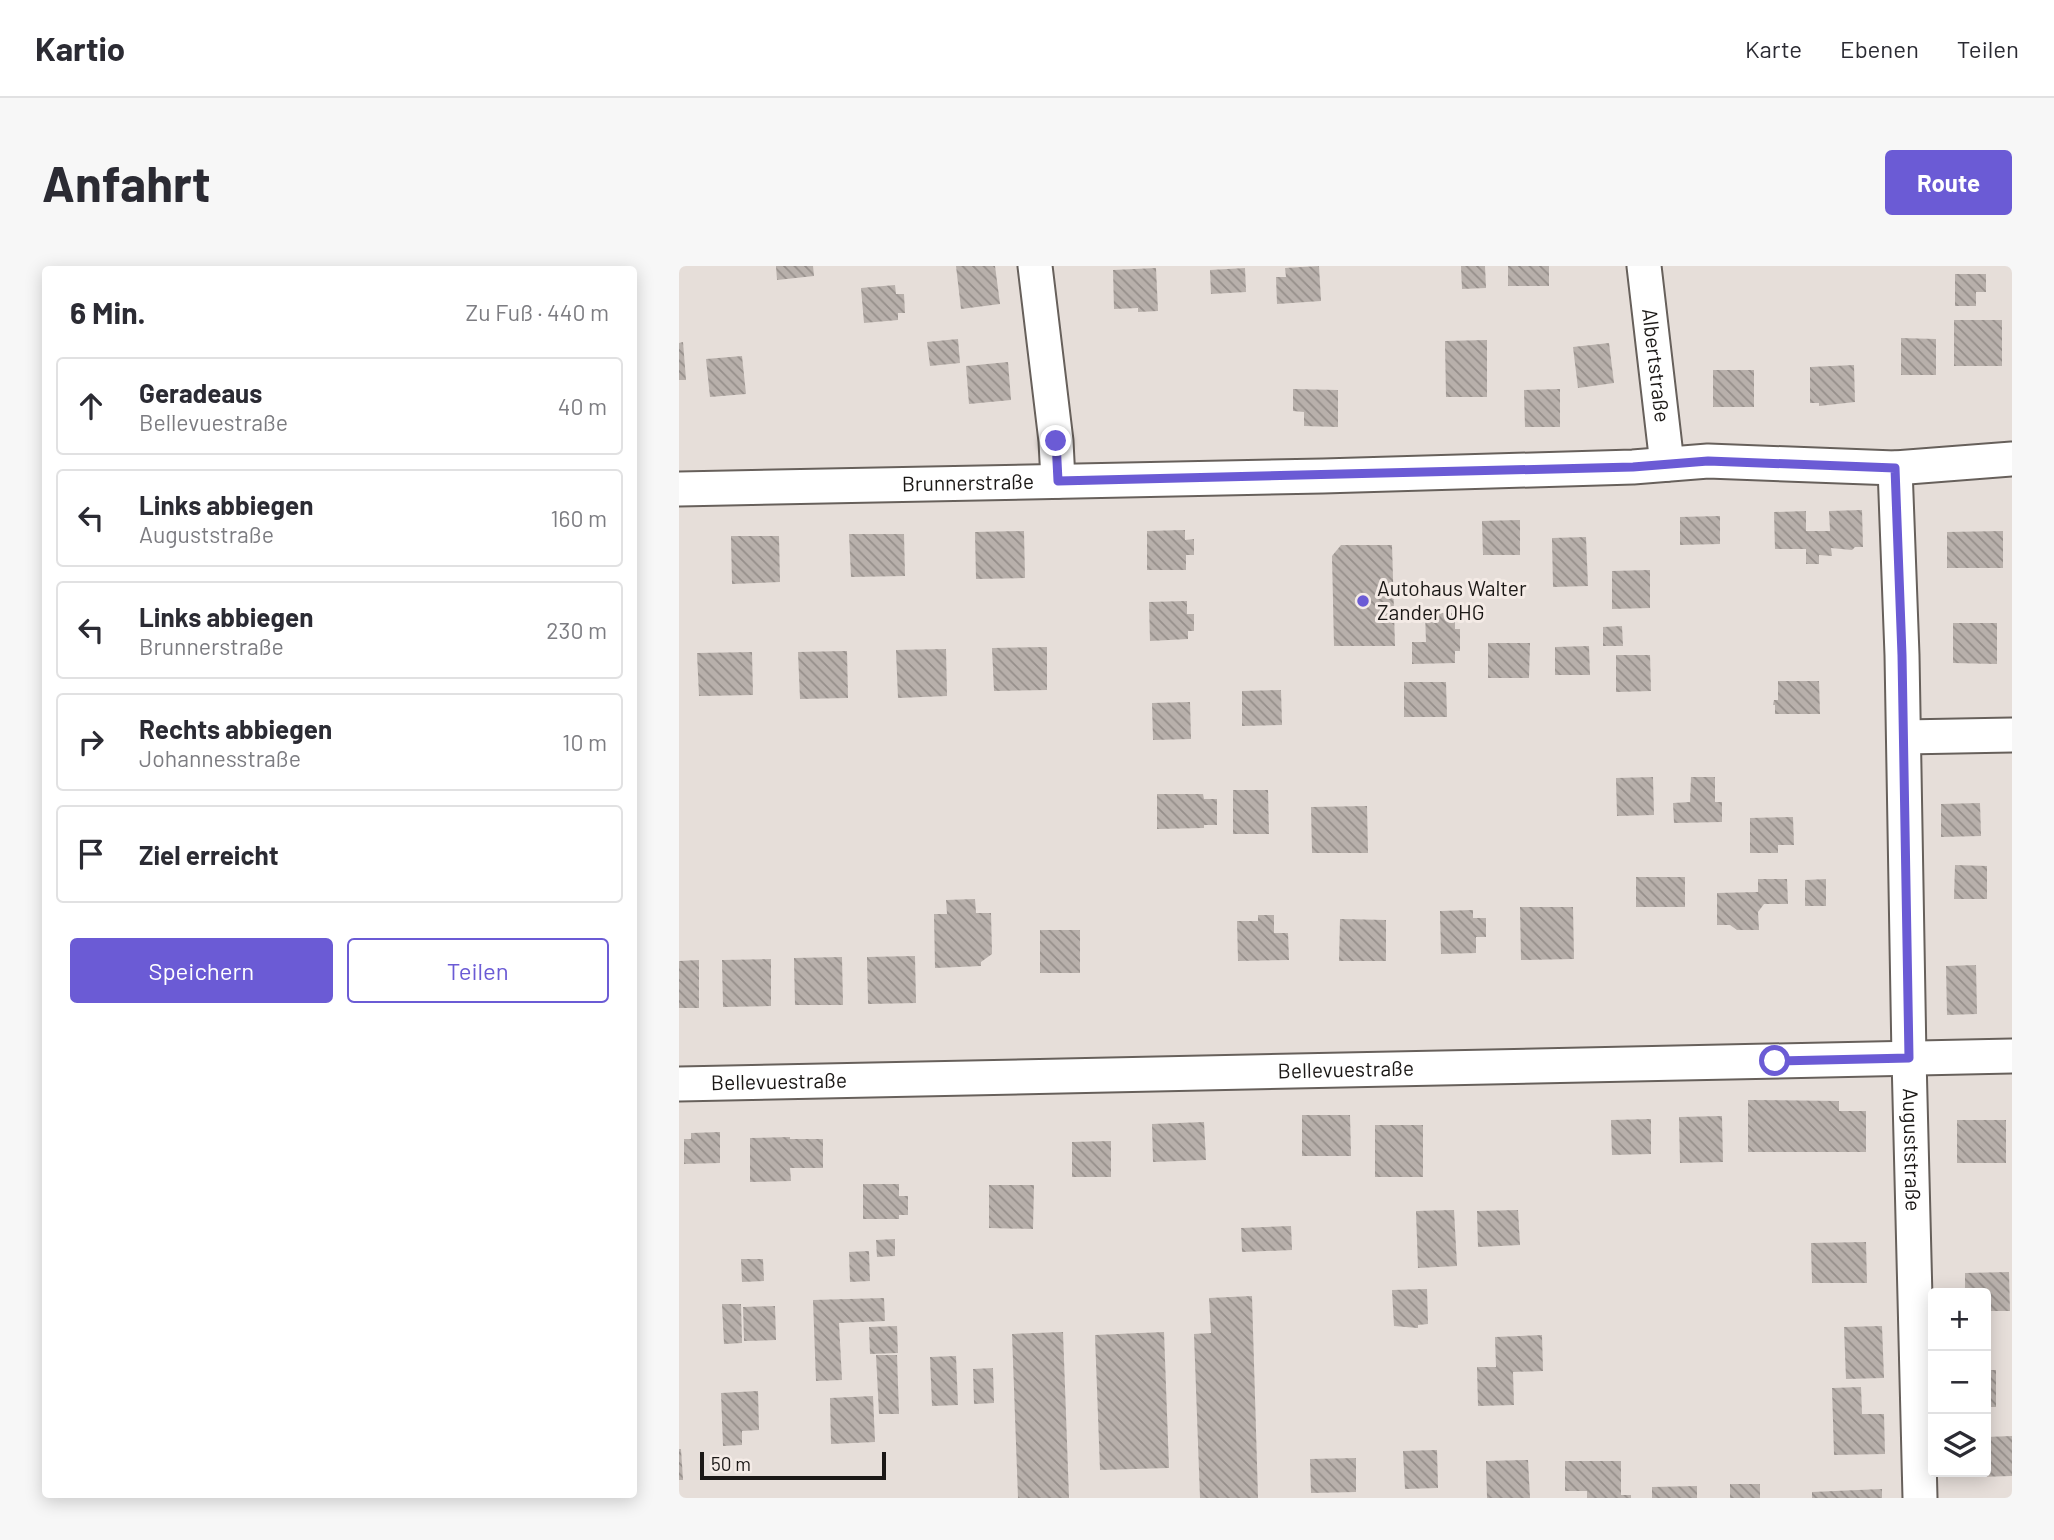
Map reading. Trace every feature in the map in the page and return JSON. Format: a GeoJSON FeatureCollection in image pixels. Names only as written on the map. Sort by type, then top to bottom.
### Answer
{"type":"FeatureCollection","features":[{"type":"Feature","properties":{"kind":"street"},"geometry":{"type":"LineString","coordinates":[[1035,266],[1056,441],[1058,481]]}},
{"type":"Feature","properties":{"kind":"street","name":"Albertstraße"},"geometry":{"type":"LineString","coordinates":[[1644,266],[1667,464]]}},
{"type":"Feature","properties":{"kind":"street","name":"Brunnerstraße"},"geometry":{"type":"LineString","coordinates":[[679,489],[1619,468],[1708,461],[1895,468],[2012,459]]}},
{"type":"Feature","properties":{"kind":"street","name":"Auguststraße"},"geometry":{"type":"LineString","coordinates":[[1895,468],[1904,737],[1920,1498]]}},
{"type":"Feature","properties":{"kind":"street"},"geometry":{"type":"LineString","coordinates":[[1904,737],[2012,735]]}},
{"type":"Feature","properties":{"kind":"street","name":"Bellevuestraße"},"geometry":{"type":"LineString","coordinates":[[679,1084],[2012,1056]]}},
{"type":"Feature","properties":{"kind":"building"},"geometry":{"type":"Polygon","coordinates":[[[776,266],[813,266],[814,276],[777,280],[776,266]]]}},
{"type":"Feature","properties":{"kind":"building"},"geometry":{"type":"Polygon","coordinates":[[[956,266],[995,266],[1000,304],[961,309],[956,266]]]}},
{"type":"Feature","properties":{"kind":"building"},"geometry":{"type":"Polygon","coordinates":[[[1319,266],[1321,301],[1277,304],[1276,277],[1286,277],[1285,268],[1319,266]]]}},
{"type":"Feature","properties":{"kind":"building"},"geometry":{"type":"Polygon","coordinates":[[[1461,266],[1485,266],[1486,288],[1462,289],[1461,266]]]}},
{"type":"Feature","properties":{"kind":"building"},"geometry":{"type":"Polygon","coordinates":[[[1508,266],[1549,266],[1549,286],[1508,286],[1508,266]]]}},
{"type":"Feature","properties":{"kind":"building"},"geometry":{"type":"Polygon","coordinates":[[[1156,268],[1158,311],[1114,309],[1113,270],[1156,268]]]}},
{"type":"Feature","properties":{"kind":"building"},"geometry":{"type":"Polygon","coordinates":[[[1245,268],[1246,292],[1211,294],[1210,270],[1245,268]]]}},
{"type":"Feature","properties":{"kind":"building"},"geometry":{"type":"Polygon","coordinates":[[[1955,274],[1986,274],[1986,292],[1976,292],[1976,306],[1955,306],[1955,274]]]}},
{"type":"Feature","properties":{"kind":"building"},"geometry":{"type":"Polygon","coordinates":[[[895,285],[896,294],[904,294],[905,313],[898,313],[898,320],[864,323],[861,288],[895,285]]]}},
{"type":"Feature","properties":{"kind":"building"},"geometry":{"type":"Polygon","coordinates":[[[1954,320],[2002,320],[2002,366],[1954,366],[1954,320]]]}},
{"type":"Feature","properties":{"kind":"building"},"geometry":{"type":"Polygon","coordinates":[[[1901,338],[1936,339],[1936,375],[1901,375],[1901,338]]]}},
{"type":"Feature","properties":{"kind":"building"},"geometry":{"type":"Polygon","coordinates":[[[958,339],[960,363],[930,366],[927,342],[958,339]]]}},
{"type":"Feature","properties":{"kind":"building"},"geometry":{"type":"Polygon","coordinates":[[[1487,340],[1487,397],[1446,397],[1445,341],[1487,340]]]}},
{"type":"Feature","properties":{"kind":"building"},"geometry":{"type":"Polygon","coordinates":[[[683,342],[686,380],[679,380],[679,343],[683,342]]]}},
{"type":"Feature","properties":{"kind":"building"},"geometry":{"type":"Polygon","coordinates":[[[1609,343],[1614,383],[1578,388],[1573,347],[1609,343]]]}},
{"type":"Feature","properties":{"kind":"building"},"geometry":{"type":"Polygon","coordinates":[[[742,356],[746,394],[710,397],[706,359],[742,356]]]}},
{"type":"Feature","properties":{"kind":"building"},"geometry":{"type":"Polygon","coordinates":[[[1008,362],[1011,400],[969,404],[966,366],[1008,362]]]}},
{"type":"Feature","properties":{"kind":"building"},"geometry":{"type":"Polygon","coordinates":[[[1854,365],[1855,402],[1819,406],[1819,403],[1810,403],[1810,367],[1854,365]]]}},
{"type":"Feature","properties":{"kind":"building"},"geometry":{"type":"Polygon","coordinates":[[[1713,370],[1754,370],[1754,407],[1713,407],[1713,370]]]}},
{"type":"Feature","properties":{"kind":"building"},"geometry":{"type":"Polygon","coordinates":[[[1293,389],[1338,390],[1338,427],[1304,426],[1304,412],[1293,411],[1293,389]]]}},
{"type":"Feature","properties":{"kind":"building"},"geometry":{"type":"Polygon","coordinates":[[[1560,389],[1560,427],[1525,427],[1524,390],[1560,389]]]}},
{"type":"Feature","properties":{"kind":"building"},"geometry":{"type":"Polygon","coordinates":[[[1862,510],[1863,547],[1855,547],[1852,550],[1831,548],[1832,556],[1819,555],[1819,564],[1806,564],[1806,549],[1775,549],[1774,512],[1806,511],[1806,531],[1830,531],[1829,511],[1862,510]]]}},
{"type":"Feature","properties":{"kind":"building"},"geometry":{"type":"Polygon","coordinates":[[[1720,516],[1720,544],[1680,545],[1680,517],[1720,516]]]}},
{"type":"Feature","properties":{"kind":"building"},"geometry":{"type":"Polygon","coordinates":[[[1520,520],[1520,555],[1483,555],[1482,521],[1520,520]]]}},
{"type":"Feature","properties":{"kind":"building"},"geometry":{"type":"Polygon","coordinates":[[[1185,530],[1185,540],[1194,539],[1194,555],[1186,555],[1186,570],[1147,570],[1147,531],[1185,530]]]}},
{"type":"Feature","properties":{"kind":"building"},"geometry":{"type":"Polygon","coordinates":[[[1024,531],[1025,578],[976,579],[975,532],[1024,531]]]}},
{"type":"Feature","properties":{"kind":"building"},"geometry":{"type":"Polygon","coordinates":[[[2003,531],[2003,568],[1947,568],[1947,532],[2003,531]]]}},
{"type":"Feature","properties":{"kind":"building"},"geometry":{"type":"Polygon","coordinates":[[[849,534],[904,534],[905,576],[851,577],[849,534]]]}},
{"type":"Feature","properties":{"kind":"building"},"geometry":{"type":"Polygon","coordinates":[[[731,536],[779,536],[780,582],[732,584],[731,536]]]}},
{"type":"Feature","properties":{"kind":"building"},"geometry":{"type":"Polygon","coordinates":[[[1586,537],[1588,586],[1553,587],[1552,538],[1586,537]]]}},
{"type":"Feature","properties":{"kind":"building","name":"Autohaus Walter Zander OHG"},"geometry":{"type":"Polygon","coordinates":[[[1341,545],[1392,545],[1395,646],[1334,646],[1332,556],[1341,545]]]}},
{"type":"Feature","properties":{"kind":"building"},"geometry":{"type":"Polygon","coordinates":[[[1650,570],[1650,608],[1612,609],[1612,571],[1650,570]]]}},
{"type":"Feature","properties":{"kind":"building"},"geometry":{"type":"Polygon","coordinates":[[[1187,601],[1187,614],[1194,614],[1194,631],[1188,631],[1188,639],[1150,641],[1149,602],[1187,601]]]}},
{"type":"Feature","properties":{"kind":"building"},"geometry":{"type":"Polygon","coordinates":[[[1425,613],[1455,613],[1455,629],[1460,629],[1460,651],[1455,651],[1455,663],[1412,664],[1412,642],[1426,642],[1425,613]]]}},
{"type":"Feature","properties":{"kind":"building"},"geometry":{"type":"Polygon","coordinates":[[[1953,623],[1997,623],[1997,664],[1953,663],[1953,623]]]}},
{"type":"Feature","properties":{"kind":"building"},"geometry":{"type":"Polygon","coordinates":[[[1622,626],[1623,646],[1603,646],[1603,627],[1622,626]]]}},
{"type":"Feature","properties":{"kind":"building"},"geometry":{"type":"Polygon","coordinates":[[[1488,643],[1530,643],[1529,678],[1488,678],[1488,643]]]}},
{"type":"Feature","properties":{"kind":"building"},"geometry":{"type":"Polygon","coordinates":[[[1589,646],[1590,675],[1555,675],[1555,647],[1589,646]]]}},
{"type":"Feature","properties":{"kind":"building"},"geometry":{"type":"Polygon","coordinates":[[[1047,647],[1047,690],[994,691],[992,648],[1047,647]]]}},
{"type":"Feature","properties":{"kind":"building"},"geometry":{"type":"Polygon","coordinates":[[[946,649],[947,696],[898,698],[896,650],[946,649]]]}},
{"type":"Feature","properties":{"kind":"building"},"geometry":{"type":"Polygon","coordinates":[[[847,651],[848,698],[800,699],[798,652],[847,651]]]}},
{"type":"Feature","properties":{"kind":"building"},"geometry":{"type":"Polygon","coordinates":[[[752,652],[753,695],[699,696],[697,653],[752,652]]]}},
{"type":"Feature","properties":{"kind":"building"},"geometry":{"type":"Polygon","coordinates":[[[1616,655],[1650,655],[1651,691],[1616,692],[1616,655]]]}},
{"type":"Feature","properties":{"kind":"building"},"geometry":{"type":"Polygon","coordinates":[[[1778,681],[1819,681],[1820,714],[1775,714],[1773,705],[1774,700],[1778,700],[1778,681]]]}},
{"type":"Feature","properties":{"kind":"building"},"geometry":{"type":"Polygon","coordinates":[[[1404,682],[1446,682],[1447,717],[1404,717],[1404,682]]]}},
{"type":"Feature","properties":{"kind":"building"},"geometry":{"type":"Polygon","coordinates":[[[1281,690],[1282,725],[1242,726],[1242,691],[1281,690]]]}},
{"type":"Feature","properties":{"kind":"building"},"geometry":{"type":"Polygon","coordinates":[[[1190,702],[1191,739],[1153,740],[1152,703],[1190,702]]]}},
{"type":"Feature","properties":{"kind":"building"},"geometry":{"type":"Polygon","coordinates":[[[1653,777],[1654,815],[1617,816],[1616,778],[1653,777]]]}},
{"type":"Feature","properties":{"kind":"building"},"geometry":{"type":"Polygon","coordinates":[[[1691,777],[1715,777],[1715,802],[1722,802],[1722,822],[1674,823],[1673,803],[1690,802],[1691,777]]]}},
{"type":"Feature","properties":{"kind":"building"},"geometry":{"type":"Polygon","coordinates":[[[1233,790],[1268,790],[1269,834],[1233,834],[1233,790]]]}},
{"type":"Feature","properties":{"kind":"building"},"geometry":{"type":"Polygon","coordinates":[[[1157,794],[1203,794],[1204,799],[1217,799],[1217,825],[1204,825],[1204,828],[1157,829],[1157,794]]]}},
{"type":"Feature","properties":{"kind":"building"},"geometry":{"type":"Polygon","coordinates":[[[1980,803],[1981,836],[1941,837],[1941,804],[1980,803]]]}},
{"type":"Feature","properties":{"kind":"building"},"geometry":{"type":"Polygon","coordinates":[[[1367,806],[1368,853],[1312,853],[1311,807],[1367,806]]]}},
{"type":"Feature","properties":{"kind":"building"},"geometry":{"type":"Polygon","coordinates":[[[1793,817],[1794,845],[1778,845],[1778,853],[1750,853],[1750,818],[1793,817]]]}},
{"type":"Feature","properties":{"kind":"building"},"geometry":{"type":"Polygon","coordinates":[[[1955,865],[1987,866],[1987,899],[1954,899],[1955,865]]]}},
{"type":"Feature","properties":{"kind":"building"},"geometry":{"type":"Polygon","coordinates":[[[1636,877],[1685,877],[1685,907],[1636,907],[1636,877]]]}},
{"type":"Feature","properties":{"kind":"building"},"geometry":{"type":"Polygon","coordinates":[[[1758,879],[1787,879],[1788,904],[1764,904],[1758,912],[1759,930],[1737,930],[1730,925],[1717,925],[1717,893],[1758,892],[1758,879]]]}},
{"type":"Feature","properties":{"kind":"building"},"geometry":{"type":"Polygon","coordinates":[[[1826,879],[1826,906],[1805,906],[1805,880],[1826,879]]]}},
{"type":"Feature","properties":{"kind":"building"},"geometry":{"type":"Polygon","coordinates":[[[975,899],[976,913],[991,913],[992,954],[981,962],[981,966],[935,968],[934,914],[947,914],[946,900],[975,899]]]}},
{"type":"Feature","properties":{"kind":"building"},"geometry":{"type":"Polygon","coordinates":[[[1520,907],[1573,907],[1574,959],[1521,960],[1520,907]]]}},
{"type":"Feature","properties":{"kind":"building"},"geometry":{"type":"Polygon","coordinates":[[[1473,910],[1473,918],[1486,918],[1486,937],[1476,937],[1476,953],[1441,954],[1440,911],[1473,910]]]}},
{"type":"Feature","properties":{"kind":"building"},"geometry":{"type":"Polygon","coordinates":[[[1258,915],[1274,915],[1274,933],[1288,933],[1289,960],[1238,961],[1237,921],[1258,921],[1258,915]]]}},
{"type":"Feature","properties":{"kind":"building"},"geometry":{"type":"Polygon","coordinates":[[[1340,919],[1386,920],[1386,961],[1339,961],[1340,919]]]}},
{"type":"Feature","properties":{"kind":"building"},"geometry":{"type":"Polygon","coordinates":[[[1040,930],[1080,930],[1080,973],[1040,973],[1040,930]]]}},
{"type":"Feature","properties":{"kind":"building"},"geometry":{"type":"Polygon","coordinates":[[[915,956],[916,1003],[868,1004],[867,957],[915,956]]]}},
{"type":"Feature","properties":{"kind":"building"},"geometry":{"type":"Polygon","coordinates":[[[842,957],[843,1005],[795,1005],[794,958],[842,957]]]}},
{"type":"Feature","properties":{"kind":"building"},"geometry":{"type":"Polygon","coordinates":[[[771,959],[771,1006],[723,1007],[722,960],[771,959]]]}},
{"type":"Feature","properties":{"kind":"building"},"geometry":{"type":"Polygon","coordinates":[[[699,960],[699,1008],[679,1008],[679,961],[699,960]]]}},
{"type":"Feature","properties":{"kind":"building"},"geometry":{"type":"Polygon","coordinates":[[[1976,965],[1977,1014],[1947,1015],[1946,966],[1976,965]]]}},
{"type":"Feature","properties":{"kind":"building"},"geometry":{"type":"Polygon","coordinates":[[[1748,1100],[1839,1101],[1839,1111],[1866,1111],[1866,1152],[1748,1152],[1748,1100]]]}},
{"type":"Feature","properties":{"kind":"building"},"geometry":{"type":"Polygon","coordinates":[[[1302,1115],[1350,1115],[1351,1156],[1302,1156],[1302,1115]]]}},
{"type":"Feature","properties":{"kind":"building"},"geometry":{"type":"Polygon","coordinates":[[[1722,1116],[1723,1162],[1680,1163],[1679,1117],[1722,1116]]]}},
{"type":"Feature","properties":{"kind":"building"},"geometry":{"type":"Polygon","coordinates":[[[1651,1119],[1651,1154],[1612,1155],[1611,1120],[1651,1119]]]}},
{"type":"Feature","properties":{"kind":"building"},"geometry":{"type":"Polygon","coordinates":[[[1957,1120],[2006,1120],[2006,1163],[1957,1163],[1957,1120]]]}},
{"type":"Feature","properties":{"kind":"building"},"geometry":{"type":"Polygon","coordinates":[[[1204,1122],[1206,1160],[1153,1162],[1152,1124],[1204,1122]]]}},
{"type":"Feature","properties":{"kind":"building"},"geometry":{"type":"Polygon","coordinates":[[[1375,1125],[1423,1125],[1423,1177],[1375,1177],[1375,1125]]]}},
{"type":"Feature","properties":{"kind":"building"},"geometry":{"type":"Polygon","coordinates":[[[720,1132],[720,1163],[684,1164],[684,1139],[691,1139],[691,1133],[720,1132]]]}},
{"type":"Feature","properties":{"kind":"building"},"geometry":{"type":"Polygon","coordinates":[[[750,1138],[823,1139],[823,1168],[790,1168],[791,1181],[750,1182],[750,1138]]]}},
{"type":"Feature","properties":{"kind":"building"},"geometry":{"type":"Polygon","coordinates":[[[1111,1141],[1111,1177],[1072,1177],[1072,1142],[1111,1141]]]}},
{"type":"Feature","properties":{"kind":"building"},"geometry":{"type":"Polygon","coordinates":[[[863,1184],[899,1184],[899,1196],[908,1196],[908,1215],[899,1215],[899,1219],[863,1219],[863,1184]]]}},
{"type":"Feature","properties":{"kind":"building"},"geometry":{"type":"Polygon","coordinates":[[[989,1185],[1034,1185],[1033,1229],[989,1228],[989,1185]]]}},
{"type":"Feature","properties":{"kind":"building"},"geometry":{"type":"Polygon","coordinates":[[[1454,1210],[1457,1266],[1418,1268],[1416,1211],[1454,1210]]]}},
{"type":"Feature","properties":{"kind":"building"},"geometry":{"type":"Polygon","coordinates":[[[1518,1210],[1520,1245],[1478,1247],[1477,1211],[1518,1210]]]}},
{"type":"Feature","properties":{"kind":"building"},"geometry":{"type":"Polygon","coordinates":[[[1291,1226],[1292,1250],[1242,1252],[1241,1228],[1291,1226]]]}},
{"type":"Feature","properties":{"kind":"building"},"geometry":{"type":"Polygon","coordinates":[[[895,1239],[895,1256],[877,1257],[876,1240],[895,1239]]]}},
{"type":"Feature","properties":{"kind":"building"},"geometry":{"type":"Polygon","coordinates":[[[1866,1242],[1867,1283],[1812,1283],[1811,1243],[1866,1242]]]}},
{"type":"Feature","properties":{"kind":"building"},"geometry":{"type":"Polygon","coordinates":[[[869,1251],[870,1281],[850,1282],[849,1252],[869,1251]]]}},
{"type":"Feature","properties":{"kind":"building"},"geometry":{"type":"Polygon","coordinates":[[[741,1259],[763,1259],[764,1281],[742,1282],[741,1259]]]}},
{"type":"Feature","properties":{"kind":"building"},"geometry":{"type":"Polygon","coordinates":[[[2009,1272],[2010,1311],[1991,1311],[1991,1288],[1965,1288],[1965,1273],[2009,1272]]]}},
{"type":"Feature","properties":{"kind":"building"},"geometry":{"type":"Polygon","coordinates":[[[1427,1289],[1428,1324],[1418,1325],[1418,1328],[1394,1326],[1392,1290],[1427,1289]]]}},
{"type":"Feature","properties":{"kind":"building"},"geometry":{"type":"Polygon","coordinates":[[[1252,1296],[1258,1498],[1200,1498],[1194,1334],[1211,1333],[1209,1298],[1252,1296]]]}},
{"type":"Feature","properties":{"kind":"building"},"geometry":{"type":"Polygon","coordinates":[[[884,1298],[885,1321],[839,1323],[842,1380],[816,1381],[813,1300],[884,1298]]]}},
{"type":"Feature","properties":{"kind":"building"},"geometry":{"type":"Polygon","coordinates":[[[722,1304],[741,1304],[742,1343],[724,1344],[722,1304]]]}},
{"type":"Feature","properties":{"kind":"building"},"geometry":{"type":"Polygon","coordinates":[[[775,1306],[776,1340],[744,1341],[743,1307],[775,1306]]]}},
{"type":"Feature","properties":{"kind":"building"},"geometry":{"type":"Polygon","coordinates":[[[897,1326],[898,1353],[870,1354],[869,1327],[897,1326]]]}},
{"type":"Feature","properties":{"kind":"building"},"geometry":{"type":"Polygon","coordinates":[[[1882,1326],[1884,1378],[1846,1379],[1844,1327],[1882,1326]]]}},
{"type":"Feature","properties":{"kind":"building"},"geometry":{"type":"Polygon","coordinates":[[[1063,1332],[1069,1498],[1018,1498],[1012,1334],[1063,1332]]]}},
{"type":"Feature","properties":{"kind":"building"},"geometry":{"type":"Polygon","coordinates":[[[1164,1332],[1169,1468],[1100,1470],[1095,1335],[1164,1332]]]}},
{"type":"Feature","properties":{"kind":"building"},"geometry":{"type":"Polygon","coordinates":[[[1542,1335],[1543,1371],[1513,1372],[1514,1405],[1478,1406],[1477,1367],[1496,1367],[1495,1337],[1542,1335]]]}},
{"type":"Feature","properties":{"kind":"building"},"geometry":{"type":"Polygon","coordinates":[[[876,1355],[897,1355],[899,1414],[879,1414],[876,1355]]]}},
{"type":"Feature","properties":{"kind":"building"},"geometry":{"type":"Polygon","coordinates":[[[956,1356],[958,1405],[932,1406],[930,1357],[956,1356]]]}},
{"type":"Feature","properties":{"kind":"building"},"geometry":{"type":"Polygon","coordinates":[[[993,1368],[994,1403],[974,1404],[973,1369],[993,1368]]]}},
{"type":"Feature","properties":{"kind":"building"},"geometry":{"type":"Polygon","coordinates":[[[1991,1370],[1996,1370],[1996,1407],[1991,1407],[1991,1370]]]}},
{"type":"Feature","properties":{"kind":"building"},"geometry":{"type":"Polygon","coordinates":[[[1861,1387],[1862,1414],[1884,1414],[1885,1454],[1834,1455],[1832,1388],[1861,1387]]]}},
{"type":"Feature","properties":{"kind":"building"},"geometry":{"type":"Polygon","coordinates":[[[758,1391],[759,1430],[742,1431],[742,1445],[723,1446],[721,1393],[758,1391]]]}},
{"type":"Feature","properties":{"kind":"building"},"geometry":{"type":"Polygon","coordinates":[[[873,1396],[875,1442],[831,1444],[830,1398],[873,1396]]]}},
{"type":"Feature","properties":{"kind":"building"},"geometry":{"type":"Polygon","coordinates":[[[2012,1436],[2012,1476],[1991,1477],[1991,1437],[2012,1436]]]}},
{"type":"Feature","properties":{"kind":"building"},"geometry":{"type":"Polygon","coordinates":[[[681,1449],[683,1480],[679,1480],[681,1449]]]}},
{"type":"Feature","properties":{"kind":"building"},"geometry":{"type":"Polygon","coordinates":[[[1437,1450],[1438,1488],[1405,1489],[1403,1451],[1437,1450]]]}},
{"type":"Feature","properties":{"kind":"building"},"geometry":{"type":"Polygon","coordinates":[[[1356,1458],[1356,1492],[1311,1493],[1310,1459],[1356,1458]]]}},
{"type":"Feature","properties":{"kind":"building"},"geometry":{"type":"Polygon","coordinates":[[[1528,1460],[1530,1498],[1487,1498],[1486,1461],[1528,1460]]]}},
{"type":"Feature","properties":{"kind":"building"},"geometry":{"type":"Polygon","coordinates":[[[1565,1461],[1621,1461],[1621,1495],[1631,1495],[1631,1498],[1587,1498],[1587,1491],[1565,1491],[1565,1461]]]}},
{"type":"Feature","properties":{"kind":"building"},"geometry":{"type":"Polygon","coordinates":[[[1730,1484],[1760,1484],[1760,1498],[1730,1498],[1730,1484]]]}},
{"type":"Feature","properties":{"kind":"building"},"geometry":{"type":"Polygon","coordinates":[[[1697,1486],[1697,1498],[1652,1498],[1652,1487],[1697,1486]]]}},
{"type":"Feature","properties":{"kind":"building"},"geometry":{"type":"Polygon","coordinates":[[[1882,1489],[1882,1498],[1812,1498],[1812,1492],[1882,1489]]]}},
{"type":"Feature","properties":{"kind":"place","name":"Autohaus Walter Zander OHG"},"geometry":{"type":"Point","coordinates":[1363,601]}},
{"type":"Feature","properties":{"kind":"route"},"geometry":{"type":"LineString","coordinates":[[1056,441],[1058,481],[1633,467],[1708,461],[1895,468],[1902,655],[1909,1058],[1775,1061]]}}]}
